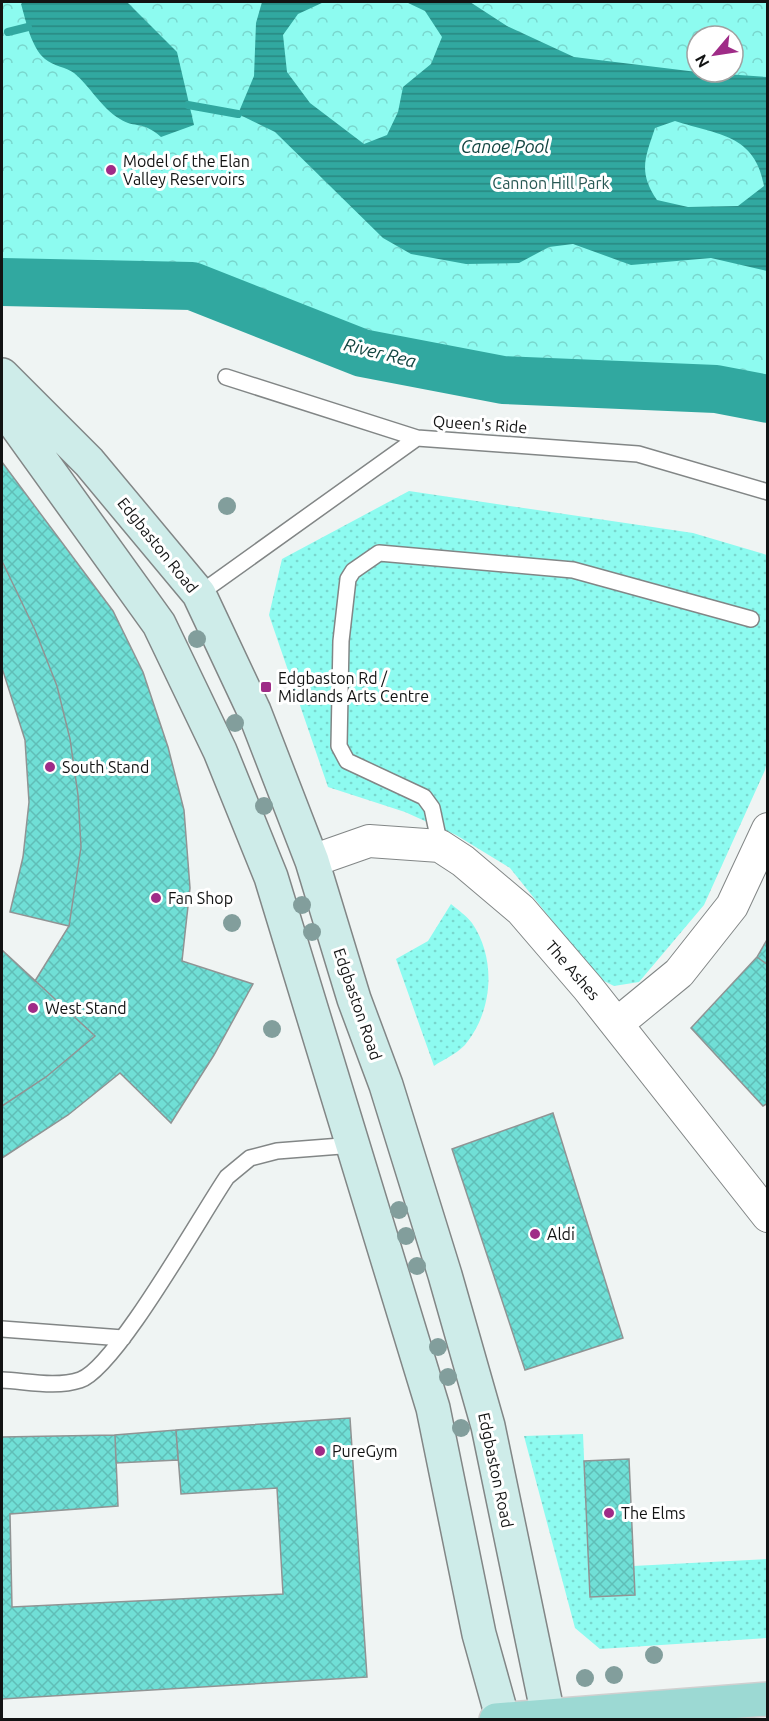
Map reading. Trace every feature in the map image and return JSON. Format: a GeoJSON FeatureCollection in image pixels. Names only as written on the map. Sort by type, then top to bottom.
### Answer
{"type":"FeatureCollection","features":[{"type":"Feature","properties":{"kind":"main road","name":"Edgbaston Road"},"geometry":{"type":"LineString","coordinates":[[2,375],[89,462],[199,594],[254,711],[312,861],[354,999],[399,1128],[446,1275],[488,1426],[549,1717]]}},
{"type":"Feature","properties":{"kind":"main road"},"geometry":{"type":"LineString","coordinates":[[2,400],[13,421],[159,624],[220,751],[271,877],[433,1408],[479,1634],[503,1719]]}},
{"type":"Feature","properties":{"kind":"main road"},"geometry":{"type":"LineString","coordinates":[[159,624],[199,594]]}},
{"type":"Feature","properties":{"kind":"main road"},"geometry":{"type":"LineString","coordinates":[[271,877],[312,861]]}},
{"type":"Feature","properties":{"kind":"main road"},"geometry":{"type":"LineString","coordinates":[[354,1145],[399,1128]]}},
{"type":"Feature","properties":{"kind":"main road"},"geometry":{"type":"LineString","coordinates":[[496,1719],[549,1717],[768,1699]]}},
{"type":"Feature","properties":{"kind":"street"},"geometry":{"type":"LineString","coordinates":[[618,1023],[679,973],[732,906],[768,829]]}},
{"type":"Feature","properties":{"kind":"street","name":"The Ashes"},"geometry":{"type":"LineString","coordinates":[[312,861],[369,841],[440,846],[464,861],[521,910],[618,1023],[768,1216]]}},
{"type":"Feature","properties":{"kind":"lane"},"geometry":{"type":"LineString","coordinates":[[226,377],[417,438]]}},
{"type":"Feature","properties":{"kind":"lane","name":"Queen's Ride"},"geometry":{"type":"LineString","coordinates":[[199,594],[417,438],[638,454],[768,492]]}},
{"type":"Feature","properties":{"kind":"lane"},"geometry":{"type":"LineString","coordinates":[[440,846],[432,808],[424,797],[347,761],[339,746],[341,641],[348,579],[365,562],[379,553],[573,570],[751,619]]}},
{"type":"Feature","properties":{"kind":"lane"},"geometry":{"type":"LineString","coordinates":[[2,1380],[62,1383],[81,1380],[100,1366],[123,1338],[227,1177],[250,1158],[277,1151],[354,1145]]}},
{"type":"Feature","properties":{"kind":"lane"},"geometry":{"type":"LineString","coordinates":[[2,1329],[123,1338]]}},
{"type":"Feature","properties":{"kind":"green space","name":"Cannon Hill Park"},"geometry":{"type":"Polygon","coordinates":[[[2,2],[767,2],[767,386],[648,380],[370,342],[189,273],[2,270],[2,2]]]}},
{"type":"Feature","properties":{"kind":"green space"},"geometry":{"type":"Polygon","coordinates":[[[409,491],[693,533],[767,555],[768,757],[765,770],[704,905],[639,982],[614,986],[598,978],[510,868],[456,835],[405,812],[328,787],[269,615],[282,559],[409,491]]]}},
{"type":"Feature","properties":{"kind":"green space"},"geometry":{"type":"Polygon","coordinates":[[[451,904],[470,920],[480,937],[488,967],[487,998],[483,1014],[465,1045],[434,1066],[396,959],[428,941],[451,904]]]}},
{"type":"Feature","properties":{"kind":"green space"},"geometry":{"type":"Polygon","coordinates":[[[583,1434],[590,1597],[633,1566],[767,1559],[767,1638],[600,1649],[575,1628],[524,1436],[583,1434]]]}},
{"type":"Feature","properties":{"kind":"water"},"geometry":{"type":"Polygon","coordinates":[[[23,2],[127,2],[177,52],[194,125],[161,137],[149,128],[130,124],[113,114],[74,73],[48,61],[40,54],[30,33],[21,4],[23,2]]]}},
{"type":"Feature","properties":{"kind":"water","name":"Canoe Pool"},"geometry":{"type":"Polygon","coordinates":[[[262,2],[324,2],[298,14],[283,35],[287,72],[310,103],[364,144],[387,135],[398,112],[403,87],[431,64],[442,37],[425,11],[406,2],[470,2],[507,26],[574,57],[685,71],[685,84],[745,84],[745,75],[767,77],[767,271],[711,258],[631,265],[573,244],[549,247],[519,263],[466,264],[411,254],[383,238],[275,132],[238,114],[254,76],[256,23],[262,2]],[[675,121],[655,128],[646,157],[645,173],[657,200],[688,207],[738,206],[764,186],[752,156],[743,146],[720,134],[675,121]]]}},
{"type":"Feature","properties":{"kind":"building"},"geometry":{"type":"Polygon","coordinates":[[[2,462],[113,611],[143,672],[168,747],[184,810],[190,888],[182,961],[253,984],[214,1055],[171,1123],[120,1073],[68,1115],[2,1158],[2,950],[35,981],[69,926],[10,912],[23,857],[29,802],[25,740],[2,668],[2,462]]]}},
{"type":"Feature","properties":{"kind":"building","name":"South Stand"},"geometry":{"type":"Polygon","coordinates":[[[2,561],[35,630],[57,686],[70,739],[78,795],[81,847],[69,926],[10,912],[23,857],[29,802],[25,740],[2,668],[2,561]]]}},
{"type":"Feature","properties":{"kind":"building"},"geometry":{"type":"Polygon","coordinates":[[[768,938],[768,965],[757,957],[768,938]]]}},
{"type":"Feature","properties":{"kind":"building","name":"West Stand"},"geometry":{"type":"Polygon","coordinates":[[[2,950],[95,1036],[46,1077],[2,1106],[2,950]]]}},
{"type":"Feature","properties":{"kind":"building"},"geometry":{"type":"Polygon","coordinates":[[[757,957],[768,965],[768,1103],[763,1106],[691,1028],[757,957]]]}},
{"type":"Feature","properties":{"kind":"building","name":"Aldi"},"geometry":{"type":"Polygon","coordinates":[[[553,1113],[623,1338],[525,1370],[452,1149],[553,1113]]]}},
{"type":"Feature","properties":{"kind":"building"},"geometry":{"type":"Polygon","coordinates":[[[350,1418],[367,1677],[2,1699],[2,1437],[115,1435],[118,1506],[10,1514],[12,1607],[283,1594],[277,1488],[181,1494],[176,1430],[350,1418]]]}},
{"type":"Feature","properties":{"kind":"building"},"geometry":{"type":"Polygon","coordinates":[[[176,1430],[178,1460],[116,1463],[115,1435],[176,1430]]]}},
{"type":"Feature","properties":{"kind":"building","name":"The Elms"},"geometry":{"type":"Polygon","coordinates":[[[629,1459],[635,1595],[590,1597],[584,1461],[629,1459]]]}},
{"type":"Feature","properties":{"kind":"waterway"},"geometry":{"type":"LineString","coordinates":[[8,32],[28,27]]}},
{"type":"Feature","properties":{"kind":"waterway"},"geometry":{"type":"LineString","coordinates":[[188,105],[238,114]]}},
{"type":"Feature","properties":{"kind":"waterway","name":"River Rea"},"geometry":{"type":"LineString","coordinates":[[2,282],[192,286],[362,353],[503,380],[716,389],[768,399]]}},
{"type":"Feature","properties":{"kind":"place","name":"Model of the Elan Valley Reservoirs"},"geometry":{"type":"Point","coordinates":[111,170]}},
{"type":"Feature","properties":{"kind":"place","name":"Edgbaston Rd / Midlands Arts Centre"},"geometry":{"type":"Point","coordinates":[266,687]}},
{"type":"Feature","properties":{"kind":"place","name":"South Stand"},"geometry":{"type":"Point","coordinates":[50,767]}},
{"type":"Feature","properties":{"kind":"place","name":"Fan Shop"},"geometry":{"type":"Point","coordinates":[156,898]}},
{"type":"Feature","properties":{"kind":"place","name":"West Stand"},"geometry":{"type":"Point","coordinates":[33,1008]}},
{"type":"Feature","properties":{"kind":"place","name":"Aldi"},"geometry":{"type":"Point","coordinates":[535,1234]}},
{"type":"Feature","properties":{"kind":"place","name":"PureGym"},"geometry":{"type":"Point","coordinates":[320,1451]}},
{"type":"Feature","properties":{"kind":"place","name":"The Elms"},"geometry":{"type":"Point","coordinates":[609,1513]}}]}
